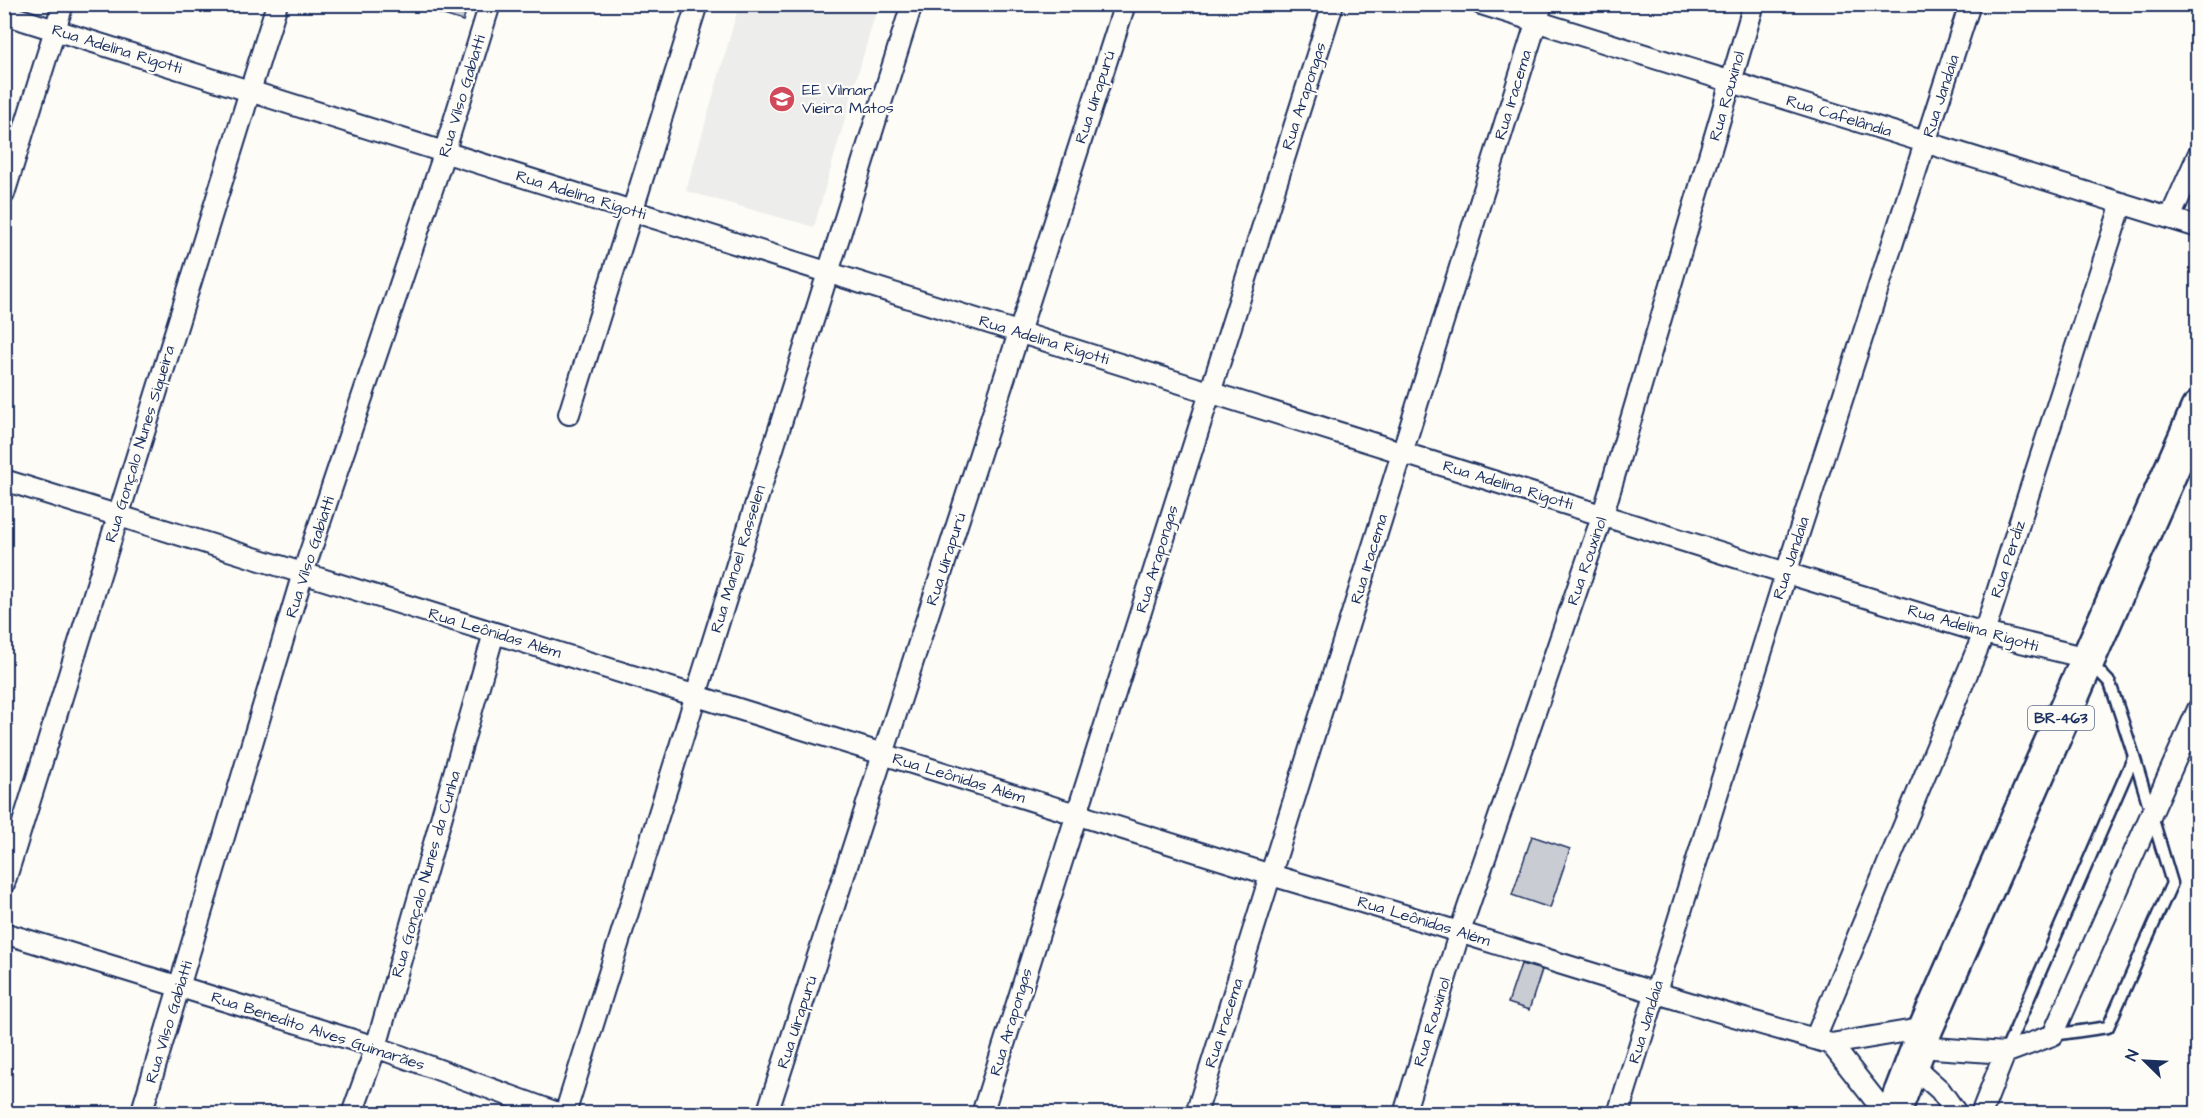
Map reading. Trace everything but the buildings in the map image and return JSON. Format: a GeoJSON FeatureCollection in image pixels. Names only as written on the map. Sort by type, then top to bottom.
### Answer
{"type":"FeatureCollection","features":[{"type":"Feature","properties":{"kind":"highway","name":"BR-463"},"geometry":{"type":"LineString","coordinates":[[1893,1113],[1919,1047],[2087,658],[2198,409]]}},
{"type":"Feature","properties":{"kind":"street"},"geometry":{"type":"LineString","coordinates":[[4,194],[63,4]]}},
{"type":"Feature","properties":{"kind":"street","name":"Rua Gonçalo Nunes Siqueira"},"geometry":{"type":"LineString","coordinates":[[4,884],[278,4]]}},
{"type":"Feature","properties":{"kind":"street","name":"Rua Vilso Gabiatti"},"geometry":{"type":"LineString","coordinates":[[141,1113],[303,573],[444,152],[490,4]]}},
{"type":"Feature","properties":{"kind":"street"},"geometry":{"type":"LineString","coordinates":[[569,414],[697,4]]}},
{"type":"Feature","properties":{"kind":"street","name":"Rua Manoel Rasselen"},"geometry":{"type":"LineString","coordinates":[[565,1113],[912,4]]}},
{"type":"Feature","properties":{"kind":"street","name":"Rua Uirapurú"},"geometry":{"type":"LineString","coordinates":[[767,1113],[1125,4]]}},
{"type":"Feature","properties":{"kind":"street","name":"Rua Arapongas"},"geometry":{"type":"LineString","coordinates":[[982,1113],[1333,4]]}},
{"type":"Feature","properties":{"kind":"street","name":"Rua Cafelândia"},"geometry":{"type":"LineString","coordinates":[[1481,4],[1539,13],[1732,82],[2198,227]]}},
{"type":"Feature","properties":{"kind":"street","name":"Rua Rouxinol"},"geometry":{"type":"LineString","coordinates":[[1404,1113],[1461,931],[1603,514],[1754,4]]}},
{"type":"Feature","properties":{"kind":"street","name":"Rua Jandaia"},"geometry":{"type":"LineString","coordinates":[[1618,1113],[1786,573],[1970,4]]}},
{"type":"Feature","properties":{"kind":"street","name":"Rua Iracema"},"geometry":{"type":"LineString","coordinates":[[1196,1113],[1539,13]]}},
{"type":"Feature","properties":{"kind":"street","name":"Rua Adelina Rigotti"},"geometry":{"type":"LineString","coordinates":[[4,14],[1786,573],[1984,633],[2087,658]]}},
{"type":"Feature","properties":{"kind":"street"},"geometry":{"type":"LineString","coordinates":[[2170,218],[2198,155]]}},
{"type":"Feature","properties":{"kind":"street","name":"Rua Perdiz"},"geometry":{"type":"LineString","coordinates":[[1823,1042],[1984,633],[2122,203]]}},
{"type":"Feature","properties":{"kind":"street","name":"Rua Leônidas Além"},"geometry":{"type":"LineString","coordinates":[[4,480],[1076,815],[1461,931],[1655,994],[1823,1042]]}},
{"type":"Feature","properties":{"kind":"street","name":"Rua Gonçalo Nunes da Cunha"},"geometry":{"type":"LineString","coordinates":[[352,1113],[376,1047],[494,633]]}},
{"type":"Feature","properties":{"kind":"street"},"geometry":{"type":"LineString","coordinates":[[1823,1042],[2005,1053],[2053,1035],[2198,709]]}},
{"type":"Feature","properties":{"kind":"street","name":"Rua Benedito Alves Guimarães"},"geometry":{"type":"LineString","coordinates":[[4,933],[376,1047],[560,1113]]}},
{"type":"Feature","properties":{"kind":"street"},"geometry":{"type":"LineString","coordinates":[[1823,1042],[1886,1113]]}},
{"type":"Feature","properties":{"kind":"street"},"geometry":{"type":"LineString","coordinates":[[1919,1047],[1940,1090],[1957,1113]]}},
{"type":"Feature","properties":{"kind":"street"},"geometry":{"type":"LineString","coordinates":[[1982,1113],[2005,1053]]}},
{"type":"Feature","properties":{"kind":"lane"},"geometry":{"type":"LineString","coordinates":[[2053,1035],[2108,1027],[2172,883],[2110,683],[2087,658]]}},
{"type":"Feature","properties":{"kind":"lane"},"geometry":{"type":"LineString","coordinates":[[2005,1053],[2134,756]]}},
{"type":"Feature","properties":{"kind":"shaded area","name":"EE Vilmar Vieira Matos"},"geometry":{"type":"Polygon","coordinates":[[[865,4],[877,8],[814,227],[686,191],[739,5],[865,4]]]}},
{"type":"Feature","properties":{"kind":"place","name":"EE Vilmar Vieira Matos"},"geometry":{"type":"Point","coordinates":[782,99]}}]}
